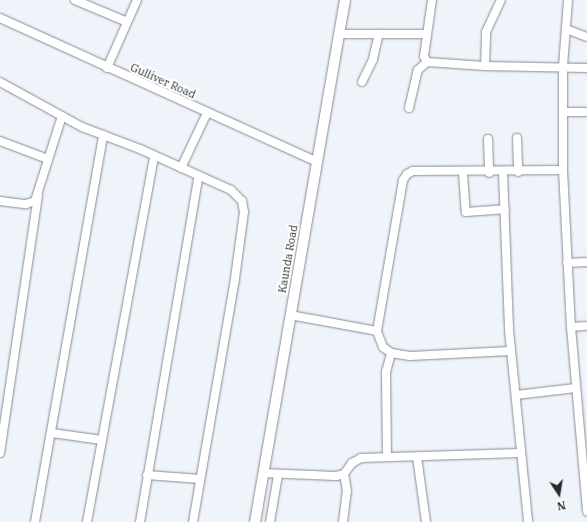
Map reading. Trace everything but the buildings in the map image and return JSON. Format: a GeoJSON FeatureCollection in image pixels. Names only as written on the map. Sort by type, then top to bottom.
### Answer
{"type":"FeatureCollection","features":[{"type":"Feature","properties":{"kind":"main road","name":"Kaunda Road"},"geometry":{"type":"LineString","coordinates":[[255,522],[346,0]]}},
{"type":"Feature","properties":{"kind":"street"},"geometry":{"type":"LineString","coordinates":[[75,0],[127,22]]}},
{"type":"Feature","properties":{"kind":"street"},"geometry":{"type":"LineString","coordinates":[[107,68],[137,0]]}},
{"type":"Feature","properties":{"kind":"street"},"geometry":{"type":"LineString","coordinates":[[427,62],[427,34],[432,0]]}},
{"type":"Feature","properties":{"kind":"street"},"geometry":{"type":"LineString","coordinates":[[485,66],[486,32],[501,0]]}},
{"type":"Feature","properties":{"kind":"street"},"geometry":{"type":"LineString","coordinates":[[568,0],[563,67],[563,170],[571,328],[587,511]]}},
{"type":"Feature","properties":{"kind":"street","name":"Gulliver Road"},"geometry":{"type":"LineString","coordinates":[[0,18],[107,68],[317,162]]}},
{"type":"Feature","properties":{"kind":"street"},"geometry":{"type":"LineString","coordinates":[[566,29],[587,37]]}},
{"type":"Feature","properties":{"kind":"street"},"geometry":{"type":"LineString","coordinates":[[340,34],[427,34]]}},
{"type":"Feature","properties":{"kind":"street"},"geometry":{"type":"LineString","coordinates":[[362,82],[373,59],[379,34]]}},
{"type":"Feature","properties":{"kind":"street"},"geometry":{"type":"LineString","coordinates":[[408,108],[418,70],[427,62],[485,66],[587,68]]}},
{"type":"Feature","properties":{"kind":"street"},"geometry":{"type":"LineString","coordinates":[[0,82],[62,116],[181,168],[198,178],[235,193],[242,201],[244,212],[193,522]]}},
{"type":"Feature","properties":{"kind":"street"},"geometry":{"type":"LineString","coordinates":[[563,112],[587,112]]}},
{"type":"Feature","properties":{"kind":"street"},"geometry":{"type":"LineString","coordinates":[[181,168],[207,113]]}},
{"type":"Feature","properties":{"kind":"street"},"geometry":{"type":"LineString","coordinates":[[0,453],[38,196],[62,116]]}},
{"type":"Feature","properties":{"kind":"street"},"geometry":{"type":"LineString","coordinates":[[35,522],[52,433],[103,135]]}},
{"type":"Feature","properties":{"kind":"street"},"geometry":{"type":"LineString","coordinates":[[517,138],[518,172]]}},
{"type":"Feature","properties":{"kind":"street"},"geometry":{"type":"LineString","coordinates":[[488,139],[489,172]]}},
{"type":"Feature","properties":{"kind":"street"},"geometry":{"type":"LineString","coordinates":[[0,141],[48,159]]}},
{"type":"Feature","properties":{"kind":"street"},"geometry":{"type":"LineString","coordinates":[[86,522],[154,156]]}},
{"type":"Feature","properties":{"kind":"street"},"geometry":{"type":"LineString","coordinates":[[510,351],[410,356],[391,353],[383,347],[377,331],[403,180],[407,174],[413,171],[463,173],[563,170]]}},
{"type":"Feature","properties":{"kind":"street"},"geometry":{"type":"LineString","coordinates":[[503,172],[510,351],[516,395],[520,453],[528,522]]}},
{"type":"Feature","properties":{"kind":"street"},"geometry":{"type":"LineString","coordinates":[[463,173],[466,212],[505,209]]}},
{"type":"Feature","properties":{"kind":"street"},"geometry":{"type":"LineString","coordinates":[[140,522],[198,178]]}},
{"type":"Feature","properties":{"kind":"street"},"geometry":{"type":"LineString","coordinates":[[0,201],[30,204],[38,196]]}},
{"type":"Feature","properties":{"kind":"street"},"geometry":{"type":"LineString","coordinates":[[0,197],[18,204]]}},
{"type":"Feature","properties":{"kind":"street"},"geometry":{"type":"LineString","coordinates":[[567,263],[587,262]]}},
{"type":"Feature","properties":{"kind":"street"},"geometry":{"type":"LineString","coordinates":[[290,315],[377,331]]}},
{"type":"Feature","properties":{"kind":"street"},"geometry":{"type":"LineString","coordinates":[[571,328],[587,326]]}},
{"type":"Feature","properties":{"kind":"street"},"geometry":{"type":"LineString","coordinates":[[387,457],[386,380],[391,353]]}},
{"type":"Feature","properties":{"kind":"street"},"geometry":{"type":"LineString","coordinates":[[516,395],[576,388]]}},
{"type":"Feature","properties":{"kind":"street"},"geometry":{"type":"LineString","coordinates":[[52,433],[102,440]]}},
{"type":"Feature","properties":{"kind":"street"},"geometry":{"type":"LineString","coordinates":[[263,473],[278,475],[344,474],[356,460],[387,457],[520,453]]}},
{"type":"Feature","properties":{"kind":"street"},"geometry":{"type":"LineString","coordinates":[[417,457],[426,522]]}},
{"type":"Feature","properties":{"kind":"street"},"geometry":{"type":"LineString","coordinates":[[343,522],[347,492],[344,474]]}},
{"type":"Feature","properties":{"kind":"street"},"geometry":{"type":"LineString","coordinates":[[270,522],[278,475]]}},
{"type":"Feature","properties":{"kind":"street"},"geometry":{"type":"LineString","coordinates":[[147,476],[200,479]]}}]}
